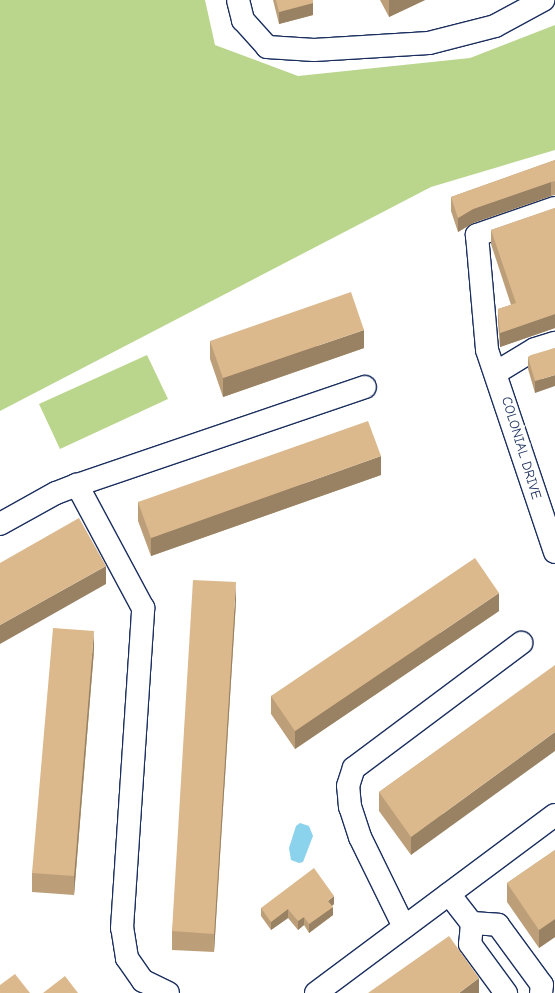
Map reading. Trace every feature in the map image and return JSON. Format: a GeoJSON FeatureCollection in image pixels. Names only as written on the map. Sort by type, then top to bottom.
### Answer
{"type":"FeatureCollection","features":[{"type":"Feature","properties":{"kind":"street"},"geometry":{"type":"LineString","coordinates":[[238,0],[243,20],[267,47],[314,50],[429,43],[495,26],[543,0]]}},
{"type":"Feature","properties":{"kind":"street","name":"COLONIAL DRIVE"},"geometry":{"type":"LineString","coordinates":[[555,208],[477,235],[488,350],[497,372],[555,552]]}},
{"type":"Feature","properties":{"kind":"street"},"geometry":{"type":"LineString","coordinates":[[497,372],[535,349],[555,343]]}},
{"type":"Feature","properties":{"kind":"street"},"geometry":{"type":"LineString","coordinates":[[0,524],[56,493],[77,485],[365,387]]}},
{"type":"Feature","properties":{"kind":"street"},"geometry":{"type":"LineString","coordinates":[[77,485],[142,608],[122,928],[127,958],[143,981],[168,993]]}},
{"type":"Feature","properties":{"kind":"street"},"geometry":{"type":"LineString","coordinates":[[404,928],[360,837],[350,807],[348,786],[354,768],[521,643]]}},
{"type":"Feature","properties":{"kind":"street"},"geometry":{"type":"LineString","coordinates":[[316,993],[555,815]]}},
{"type":"Feature","properties":{"kind":"street"},"geometry":{"type":"LineString","coordinates":[[449,894],[472,923],[470,944],[506,993]]}},
{"type":"Feature","properties":{"kind":"street"},"geometry":{"type":"LineString","coordinates":[[472,923],[498,925],[542,985],[541,993]]}},
{"type":"Feature","properties":{"kind":"green space"},"geometry":{"type":"Polygon","coordinates":[[[0,0],[205,0],[215,45],[298,76],[470,58],[555,25],[555,150],[431,187],[0,411],[0,0]]]}},
{"type":"Feature","properties":{"kind":"green space"},"geometry":{"type":"Polygon","coordinates":[[[147,355],[168,399],[60,449],[39,404],[147,355]]]}},
{"type":"Feature","properties":{"kind":"water"},"geometry":{"type":"Polygon","coordinates":[[[300,823],[309,826],[313,836],[303,862],[299,863],[291,860],[289,848],[296,826],[300,823]]]}},
{"type":"Feature","properties":{"kind":"building"},"geometry":{"type":"Polygon","coordinates":[[[276,0],[313,0],[313,3],[279,12],[276,0]]]}},
{"type":"Feature","properties":{"kind":"building"},"geometry":{"type":"Polygon","coordinates":[[[555,160],[555,181],[473,209],[458,218],[451,197],[555,160]]]}},
{"type":"Feature","properties":{"kind":"building"},"geometry":{"type":"Polygon","coordinates":[[[555,208],[555,314],[500,333],[498,309],[516,303],[491,230],[555,208]]]}},
{"type":"Feature","properties":{"kind":"building"},"geometry":{"type":"Polygon","coordinates":[[[351,292],[364,330],[223,378],[210,341],[351,292]]]}},
{"type":"Feature","properties":{"kind":"building"},"geometry":{"type":"Polygon","coordinates":[[[555,348],[555,375],[535,381],[528,357],[555,348]]]}},
{"type":"Feature","properties":{"kind":"building"},"geometry":{"type":"Polygon","coordinates":[[[368,421],[381,456],[151,538],[138,502],[368,421]]]}},
{"type":"Feature","properties":{"kind":"building"},"geometry":{"type":"Polygon","coordinates":[[[79,518],[106,566],[0,625],[0,563],[79,518]]]}},
{"type":"Feature","properties":{"kind":"building"},"geometry":{"type":"Polygon","coordinates":[[[475,558],[499,593],[295,731],[271,696],[475,558]]]}},
{"type":"Feature","properties":{"kind":"building"},"geometry":{"type":"Polygon","coordinates":[[[193,580],[236,582],[214,934],[172,931],[193,580]]]}},
{"type":"Feature","properties":{"kind":"building"},"geometry":{"type":"Polygon","coordinates":[[[53,628],[94,631],[74,876],[32,873],[53,628]]]}},
{"type":"Feature","properties":{"kind":"building"},"geometry":{"type":"Polygon","coordinates":[[[555,665],[555,732],[411,837],[379,792],[555,665]]]}},
{"type":"Feature","properties":{"kind":"building"},"geometry":{"type":"Polygon","coordinates":[[[555,850],[555,919],[539,930],[507,883],[555,850]]]}},
{"type":"Feature","properties":{"kind":"building"},"geometry":{"type":"Polygon","coordinates":[[[314,868],[334,896],[328,901],[333,907],[309,924],[304,917],[298,921],[288,909],[271,922],[261,908],[314,868]]]}},
{"type":"Feature","properties":{"kind":"building"},"geometry":{"type":"Polygon","coordinates":[[[449,936],[479,978],[459,993],[368,993],[449,936]]]}},
{"type":"Feature","properties":{"kind":"building"},"geometry":{"type":"Polygon","coordinates":[[[15,974],[30,993],[0,993],[0,985],[15,974]]]}},
{"type":"Feature","properties":{"kind":"building"},"geometry":{"type":"Polygon","coordinates":[[[65,976],[78,993],[43,993],[65,976]]]}}]}
